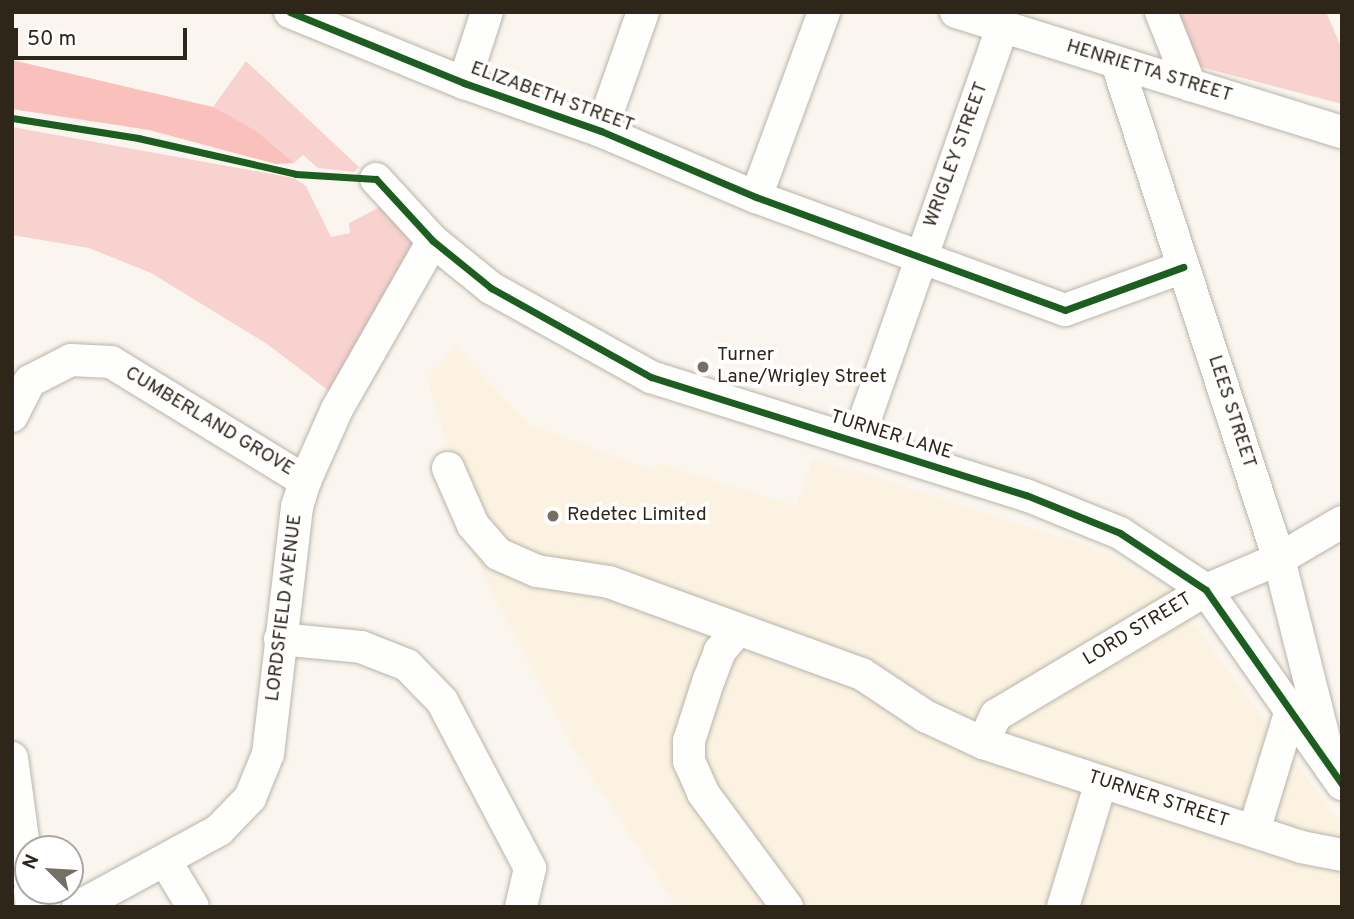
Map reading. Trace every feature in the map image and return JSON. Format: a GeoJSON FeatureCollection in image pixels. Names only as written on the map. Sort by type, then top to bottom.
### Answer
{"type":"FeatureCollection","features":[{"type":"Feature","properties":{"kind":"street","name":"ELIZABETH STREET"},"geometry":{"type":"LineString","coordinates":[[290,12],[464,83],[601,131],[756,197],[1065,310],[1183,267]]}},
{"type":"Feature","properties":{"kind":"street"},"geometry":{"type":"LineString","coordinates":[[464,83],[487,12]]}},
{"type":"Feature","properties":{"kind":"street"},"geometry":{"type":"LineString","coordinates":[[601,131],[643,12]]}},
{"type":"Feature","properties":{"kind":"street"},"geometry":{"type":"LineString","coordinates":[[756,197],[824,12]]}},
{"type":"Feature","properties":{"kind":"street"},"geometry":{"type":"LineString","coordinates":[[1161,12],[1190,85]]}},
{"type":"Feature","properties":{"kind":"street","name":"HENRIETTA STREET"},"geometry":{"type":"LineString","coordinates":[[980,18],[1342,132]]}},
{"type":"Feature","properties":{"kind":"street","name":"WRIGLEY STREET"},"geometry":{"type":"LineString","coordinates":[[857,442],[920,259],[980,18]]}},
{"type":"Feature","properties":{"kind":"street","name":"LEES STREET"},"geometry":{"type":"LineString","coordinates":[[1117,63],[1279,559],[1336,775]]}},
{"type":"Feature","properties":{"kind":"street","name":"TURNER LANE"},"geometry":{"type":"LineString","coordinates":[[376,179],[433,241],[491,288],[651,377],[1026,495],[1120,533],[1206,590],[1336,775]]}},
{"type":"Feature","properties":{"kind":"street","name":"LORDSFIELD AVENUE"},"geometry":{"type":"LineString","coordinates":[[78,907],[166,862],[219,830],[250,798],[268,754],[297,507],[305,481],[337,409],[433,241]]}},
{"type":"Feature","properties":{"kind":"street","name":"CUMBERLAND GROVE"},"geometry":{"type":"LineString","coordinates":[[12,416],[30,381],[71,360],[111,362],[305,481]]}},
{"type":"Feature","properties":{"kind":"street","name":"TURNER STREET"},"geometry":{"type":"LineString","coordinates":[[448,468],[473,525],[498,554],[537,571],[609,582],[862,674],[925,716],[984,739],[1101,782],[1254,831],[1342,855]]}},
{"type":"Feature","properties":{"kind":"street","name":"LORD STREET"},"geometry":{"type":"LineString","coordinates":[[984,739],[996,715],[1206,590],[1279,559],[1342,522]]}},
{"type":"Feature","properties":{"kind":"street"},"geometry":{"type":"LineString","coordinates":[[738,629],[720,651],[709,679],[689,741],[689,761],[703,793],[788,907]]}},
{"type":"Feature","properties":{"kind":"street"},"geometry":{"type":"LineString","coordinates":[[280,639],[360,647],[407,665],[442,701],[530,868],[521,907]]}},
{"type":"Feature","properties":{"kind":"street"},"geometry":{"type":"LineString","coordinates":[[1254,831],[1290,713]]}},
{"type":"Feature","properties":{"kind":"street"},"geometry":{"type":"LineString","coordinates":[[12,758],[22,835]]}},
{"type":"Feature","properties":{"kind":"street"},"geometry":{"type":"LineString","coordinates":[[1063,907],[1101,782]]}},
{"type":"Feature","properties":{"kind":"street"},"geometry":{"type":"LineString","coordinates":[[166,862],[193,907]]}},
{"type":"Feature","properties":{"kind":"shaded area"},"geometry":{"type":"Polygon","coordinates":[[[1172,12],[1326,12],[1342,49],[1342,104],[1193,65],[1172,12]]]}},
{"type":"Feature","properties":{"kind":"shaded area"},"geometry":{"type":"Polygon","coordinates":[[[12,60],[213,107],[256,131],[294,163],[276,164],[149,130],[12,109],[12,60]]]}},
{"type":"Feature","properties":{"kind":"shaded area"},"geometry":{"type":"Polygon","coordinates":[[[246,61],[359,167],[354,172],[318,168],[303,155],[294,163],[213,107],[246,61]]]}},
{"type":"Feature","properties":{"kind":"shaded area"},"geometry":{"type":"Polygon","coordinates":[[[12,127],[294,178],[306,186],[331,237],[350,233],[349,223],[384,205],[412,233],[413,244],[329,391],[267,344],[151,273],[89,248],[12,235],[12,127]]]}},
{"type":"Feature","properties":{"kind":"shaded area"},"geometry":{"type":"Polygon","coordinates":[[[456,347],[529,424],[654,471],[657,463],[796,506],[813,458],[1101,550],[1169,590],[1342,826],[1342,907],[677,907],[571,744],[458,524],[451,459],[427,377],[456,347]]]}},
{"type":"Feature","properties":{"kind":"cycle path"},"geometry":{"type":"LineString","coordinates":[[290,12],[464,83],[601,131],[756,197],[1065,310],[1183,267]]}},
{"type":"Feature","properties":{"kind":"cycle path"},"geometry":{"type":"LineString","coordinates":[[12,118],[138,138],[296,174],[376,179],[433,241],[491,288],[651,377],[1026,495],[1120,533],[1206,590],[1342,784]]}},
{"type":"Feature","properties":{"kind":"place","name":"Turner Lane/Wrigley Street"},"geometry":{"type":"Point","coordinates":[703,367]}},
{"type":"Feature","properties":{"kind":"place","name":"Redetec Limited"},"geometry":{"type":"Point","coordinates":[553,516]}}]}
